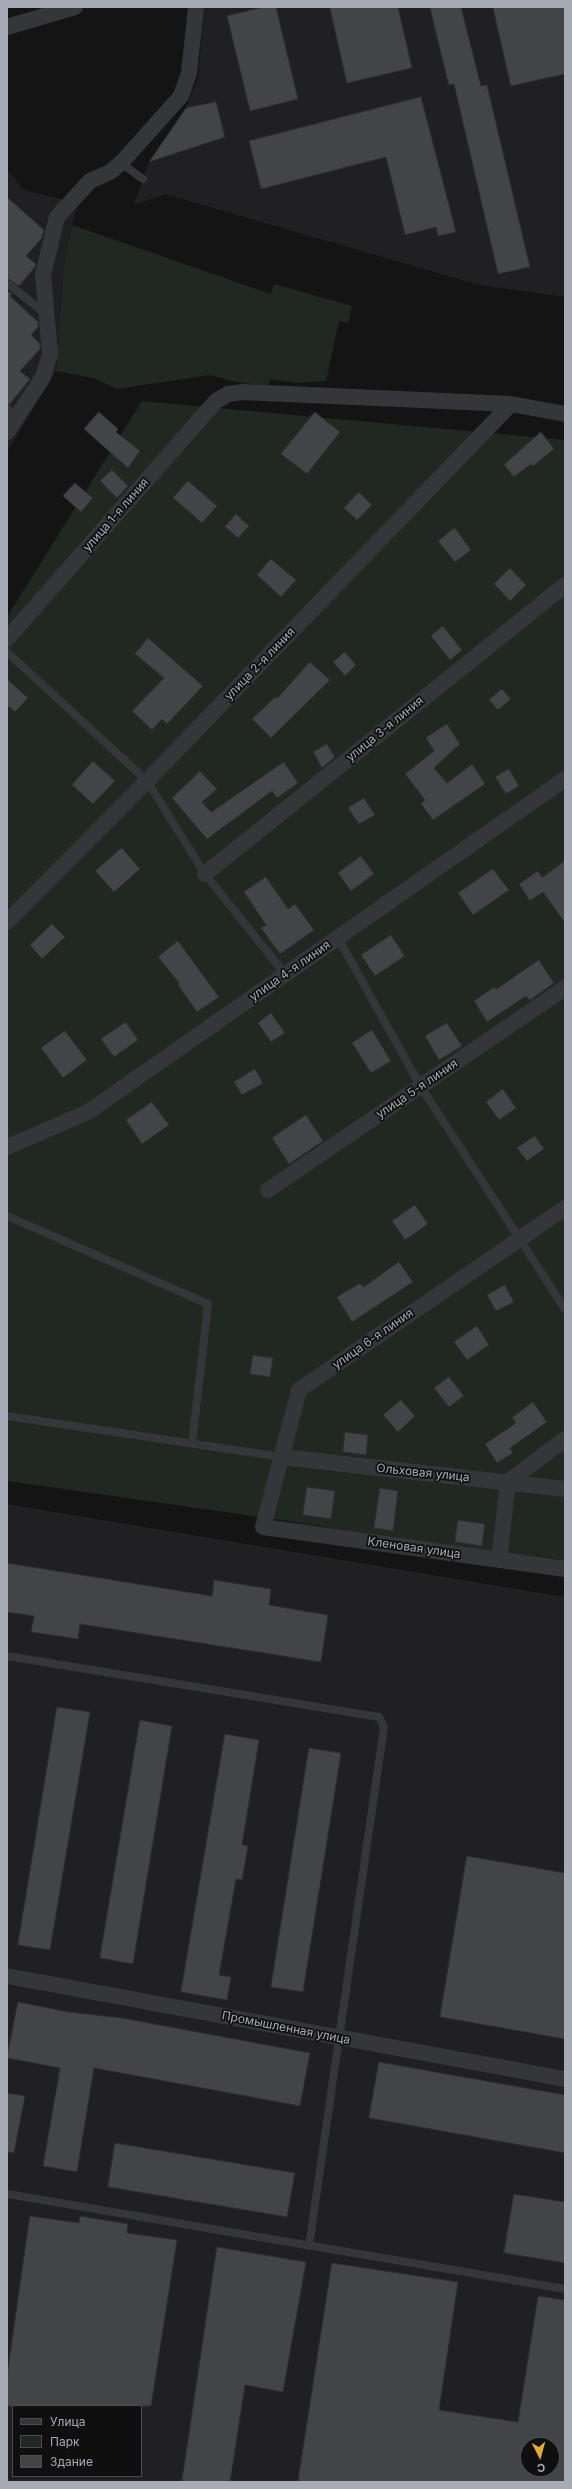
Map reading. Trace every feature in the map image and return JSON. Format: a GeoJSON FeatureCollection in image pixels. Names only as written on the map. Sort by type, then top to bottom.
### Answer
{"type":"FeatureCollection","features":[{"type":"Feature","properties":{"kind":"street"},"geometry":{"type":"LineString","coordinates":[[7,27],[75,7]]}},
{"type":"Feature","properties":{"kind":"street"},"geometry":{"type":"LineString","coordinates":[[7,432],[12,412],[43,377],[50,354],[43,275],[57,217],[90,181],[110,172],[121,163],[181,96],[189,73],[196,7]]}},
{"type":"Feature","properties":{"kind":"street","name":"улица 1-я линия"},"geometry":{"type":"LineString","coordinates":[[7,639],[216,401],[228,394],[242,392],[511,404]]}},
{"type":"Feature","properties":{"kind":"street"},"geometry":{"type":"LineString","coordinates":[[511,404],[565,414]]}},
{"type":"Feature","properties":{"kind":"street","name":"улица 2-я линия"},"geometry":{"type":"LineString","coordinates":[[7,922],[147,781],[511,404]]}},
{"type":"Feature","properties":{"kind":"street","name":"улица 3-я линия"},"geometry":{"type":"LineString","coordinates":[[205,874],[565,584]]}},
{"type":"Feature","properties":{"kind":"street","name":"улица 4-я линия"},"geometry":{"type":"LineString","coordinates":[[7,1147],[88,1112],[565,779]]}},
{"type":"Feature","properties":{"kind":"street","name":"улица 5-я линия"},"geometry":{"type":"LineString","coordinates":[[268,1190],[565,988]]}},
{"type":"Feature","properties":{"kind":"street","name":"улица 6-я линия"},"geometry":{"type":"LineString","coordinates":[[263,1527],[299,1390],[565,1208]]}},
{"type":"Feature","properties":{"kind":"street"},"geometry":{"type":"LineString","coordinates":[[500,1560],[508,1482],[565,1439]]}},
{"type":"Feature","properties":{"kind":"street","name":"Ольховая улица"},"geometry":{"type":"LineString","coordinates":[[282,1457],[565,1489]]}},
{"type":"Feature","properties":{"kind":"street","name":"Кленовая улица"},"geometry":{"type":"LineString","coordinates":[[263,1527],[565,1569]]}},
{"type":"Feature","properties":{"kind":"street","name":"Промышленная улица"},"geometry":{"type":"LineString","coordinates":[[7,1976],[565,2079]]}},
{"type":"Feature","properties":{"kind":"lane"},"geometry":{"type":"LineString","coordinates":[[121,163],[143,178]]}},
{"type":"Feature","properties":{"kind":"lane"},"geometry":{"type":"LineString","coordinates":[[7,283],[46,314]]}},
{"type":"Feature","properties":{"kind":"lane"},"geometry":{"type":"LineString","coordinates":[[7,652],[147,781],[205,874],[285,974]]}},
{"type":"Feature","properties":{"kind":"lane"},"geometry":{"type":"LineString","coordinates":[[338,938],[420,1087],[565,1310]]}},
{"type":"Feature","properties":{"kind":"lane"},"geometry":{"type":"LineString","coordinates":[[7,1216],[208,1304],[192,1444]]}},
{"type":"Feature","properties":{"kind":"lane"},"geometry":{"type":"LineString","coordinates":[[7,1416],[282,1457]]}},
{"type":"Feature","properties":{"kind":"lane"},"geometry":{"type":"LineString","coordinates":[[7,1656],[379,1717],[384,1727],[309,2246]]}},
{"type":"Feature","properties":{"kind":"lane"},"geometry":{"type":"LineString","coordinates":[[7,2194],[565,2289]]}},
{"type":"Feature","properties":{"kind":"shaded area"},"geometry":{"type":"Polygon","coordinates":[[[204,7],[565,7],[565,297],[479,285],[165,194],[134,205],[149,162],[186,108],[198,78],[204,7]]]}},
{"type":"Feature","properties":{"kind":"shaded area"},"geometry":{"type":"Polygon","coordinates":[[[10,173],[24,190],[77,203],[64,263],[56,371],[7,452],[7,174],[10,173]]]}},
{"type":"Feature","properties":{"kind":"shaded area"},"geometry":{"type":"Polygon","coordinates":[[[7,1504],[565,1597],[565,2482],[7,2482],[7,1504]]]}},
{"type":"Feature","properties":{"kind":"green space"},"geometry":{"type":"Polygon","coordinates":[[[72,225],[271,294],[274,284],[352,306],[348,323],[339,321],[326,381],[297,383],[270,379],[268,386],[236,382],[210,375],[117,389],[93,378],[56,371],[64,263],[72,225]]]}},
{"type":"Feature","properties":{"kind":"green space"},"geometry":{"type":"Polygon","coordinates":[[[142,401],[565,440],[565,1567],[295,1522],[7,1481],[7,617],[142,401]]]}},
{"type":"Feature","properties":{"kind":"building"},"geometry":{"type":"Polygon","coordinates":[[[264,7],[276,7],[298,99],[250,111],[227,16],[264,7]]]}},
{"type":"Feature","properties":{"kind":"building"},"geometry":{"type":"Polygon","coordinates":[[[330,7],[398,7],[412,68],[347,83],[330,7]]]}},
{"type":"Feature","properties":{"kind":"building"},"geometry":{"type":"Polygon","coordinates":[[[430,7],[461,7],[481,86],[487,85],[530,267],[498,274],[454,84],[449,85],[430,7]]]}},
{"type":"Feature","properties":{"kind":"building"},"geometry":{"type":"Polygon","coordinates":[[[493,7],[565,7],[565,74],[511,86],[493,7]]]}},
{"type":"Feature","properties":{"kind":"building"},"geometry":{"type":"Polygon","coordinates":[[[421,97],[456,232],[438,236],[436,227],[405,235],[386,157],[261,189],[249,141],[421,97]]]}},
{"type":"Feature","properties":{"kind":"building"},"geometry":{"type":"Polygon","coordinates":[[[216,102],[225,137],[149,162],[186,108],[216,102]]]}},
{"type":"Feature","properties":{"kind":"building"},"geometry":{"type":"Polygon","coordinates":[[[7,197],[44,230],[42,238],[26,256],[36,264],[35,267],[19,286],[7,278],[7,197]]]}},
{"type":"Feature","properties":{"kind":"building"},"geometry":{"type":"Polygon","coordinates":[[[7,290],[12,294],[10,296],[38,322],[38,327],[31,335],[40,344],[40,349],[20,371],[30,379],[10,404],[7,403],[7,290]]]}},
{"type":"Feature","properties":{"kind":"building"},"geometry":{"type":"Polygon","coordinates":[[[99,412],[118,429],[116,432],[140,451],[128,468],[84,429],[99,412]]]}},
{"type":"Feature","properties":{"kind":"building"},"geometry":{"type":"Polygon","coordinates":[[[315,412],[340,432],[307,474],[281,454],[315,412]]]}},
{"type":"Feature","properties":{"kind":"building"},"geometry":{"type":"Polygon","coordinates":[[[541,432],[554,449],[533,466],[531,464],[514,477],[504,465],[541,432]]]}},
{"type":"Feature","properties":{"kind":"building"},"geometry":{"type":"Polygon","coordinates":[[[112,470],[128,486],[117,498],[100,481],[112,470]]]}},
{"type":"Feature","properties":{"kind":"building"},"geometry":{"type":"Polygon","coordinates":[[[188,481],[217,506],[202,523],[173,498],[188,481]]]}},
{"type":"Feature","properties":{"kind":"building"},"geometry":{"type":"Polygon","coordinates":[[[75,483],[93,498],[81,512],[63,496],[75,483]]]}},
{"type":"Feature","properties":{"kind":"building"},"geometry":{"type":"Polygon","coordinates":[[[359,492],[372,505],[357,520],[344,508],[359,492]]]}},
{"type":"Feature","properties":{"kind":"building"},"geometry":{"type":"Polygon","coordinates":[[[236,514],[249,526],[238,538],[225,527],[236,514]]]}},
{"type":"Feature","properties":{"kind":"building"},"geometry":{"type":"Polygon","coordinates":[[[455,528],[471,550],[455,562],[438,541],[455,528]]]}},
{"type":"Feature","properties":{"kind":"building"},"geometry":{"type":"Polygon","coordinates":[[[271,559],[296,580],[281,597],[257,575],[271,559]]]}},
{"type":"Feature","properties":{"kind":"building"},"geometry":{"type":"Polygon","coordinates":[[[510,568],[526,585],[510,601],[494,584],[510,568]]]}},
{"type":"Feature","properties":{"kind":"building"},"geometry":{"type":"Polygon","coordinates":[[[443,626],[462,650],[450,660],[431,636],[443,626]]]}},
{"type":"Feature","properties":{"kind":"building"},"geometry":{"type":"Polygon","coordinates":[[[148,638],[203,686],[167,724],[162,719],[152,730],[132,711],[164,678],[135,654],[148,638]]]}},
{"type":"Feature","properties":{"kind":"building"},"geometry":{"type":"Polygon","coordinates":[[[345,652],[356,665],[345,676],[333,662],[345,652]]]}},
{"type":"Feature","properties":{"kind":"building"},"geometry":{"type":"Polygon","coordinates":[[[310,662],[330,680],[271,738],[252,719],[275,697],[277,698],[310,662]]]}},
{"type":"Feature","properties":{"kind":"building"},"geometry":{"type":"Polygon","coordinates":[[[7,679],[28,698],[15,712],[7,705],[7,679]]]}},
{"type":"Feature","properties":{"kind":"building"},"geometry":{"type":"Polygon","coordinates":[[[502,689],[511,699],[498,710],[489,700],[502,689]]]}},
{"type":"Feature","properties":{"kind":"building"},"geometry":{"type":"Polygon","coordinates":[[[447,724],[460,744],[434,768],[447,783],[472,764],[485,784],[433,820],[421,804],[425,800],[405,774],[434,751],[426,738],[447,724]]]}},
{"type":"Feature","properties":{"kind":"building"},"geometry":{"type":"Polygon","coordinates":[[[327,744],[335,757],[322,768],[313,752],[327,744]]]}},
{"type":"Feature","properties":{"kind":"building"},"geometry":{"type":"Polygon","coordinates":[[[93,761],[115,781],[93,804],[72,785],[93,761]]]}},
{"type":"Feature","properties":{"kind":"building"},"geometry":{"type":"Polygon","coordinates":[[[284,762],[298,783],[277,798],[272,791],[207,839],[172,798],[200,771],[217,789],[202,802],[211,812],[284,762]]]}},
{"type":"Feature","properties":{"kind":"building"},"geometry":{"type":"Polygon","coordinates":[[[509,769],[519,786],[506,794],[495,777],[509,769]]]}},
{"type":"Feature","properties":{"kind":"building"},"geometry":{"type":"Polygon","coordinates":[[[364,798],[375,815],[359,824],[348,808],[364,798]]]}},
{"type":"Feature","properties":{"kind":"building"},"geometry":{"type":"Polygon","coordinates":[[[122,848],[140,869],[114,892],[95,871],[122,848]]]}},
{"type":"Feature","properties":{"kind":"building"},"geometry":{"type":"Polygon","coordinates":[[[361,856],[374,874],[351,891],[338,873],[361,856]]]}},
{"type":"Feature","properties":{"kind":"building"},"geometry":{"type":"Polygon","coordinates":[[[565,861],[565,923],[543,892],[530,901],[519,884],[538,871],[542,877],[565,861]]]}},
{"type":"Feature","properties":{"kind":"building"},"geometry":{"type":"Polygon","coordinates":[[[493,869],[509,890],[473,915],[458,893],[493,869]]]}},
{"type":"Feature","properties":{"kind":"building"},"geometry":{"type":"Polygon","coordinates":[[[266,877],[288,909],[295,904],[314,930],[280,954],[261,928],[266,925],[244,892],[266,877]]]}},
{"type":"Feature","properties":{"kind":"building"},"geometry":{"type":"Polygon","coordinates":[[[52,924],[65,937],[42,959],[30,945],[52,924]]]}},
{"type":"Feature","properties":{"kind":"building"},"geometry":{"type":"Polygon","coordinates":[[[391,935],[405,956],[375,976],[361,955],[391,935]]]}},
{"type":"Feature","properties":{"kind":"building"},"geometry":{"type":"Polygon","coordinates":[[[178,941],[219,997],[197,1012],[178,985],[180,984],[158,957],[178,941]]]}},
{"type":"Feature","properties":{"kind":"building"},"geometry":{"type":"Polygon","coordinates":[[[539,960],[554,983],[530,1000],[526,996],[487,1022],[474,1001],[494,987],[496,989],[539,960]]]}},
{"type":"Feature","properties":{"kind":"building"},"geometry":{"type":"Polygon","coordinates":[[[271,1013],[285,1033],[271,1042],[258,1023],[271,1013]]]}},
{"type":"Feature","properties":{"kind":"building"},"geometry":{"type":"Polygon","coordinates":[[[126,1022],[138,1040],[114,1057],[101,1039],[126,1022]]]}},
{"type":"Feature","properties":{"kind":"building"},"geometry":{"type":"Polygon","coordinates":[[[447,1023],[462,1046],[439,1060],[425,1036],[447,1023]]]}},
{"type":"Feature","properties":{"kind":"building"},"geometry":{"type":"Polygon","coordinates":[[[372,1030],[391,1061],[371,1073],[352,1043],[372,1030]]]}},
{"type":"Feature","properties":{"kind":"building"},"geometry":{"type":"Polygon","coordinates":[[[65,1031],[87,1060],[63,1078],[41,1048],[65,1031]]]}},
{"type":"Feature","properties":{"kind":"building"},"geometry":{"type":"Polygon","coordinates":[[[255,1069],[263,1083],[242,1095],[234,1082],[255,1069]]]}},
{"type":"Feature","properties":{"kind":"building"},"geometry":{"type":"Polygon","coordinates":[[[503,1089],[516,1108],[499,1120],[486,1102],[503,1089]]]}},
{"type":"Feature","properties":{"kind":"building"},"geometry":{"type":"Polygon","coordinates":[[[152,1102],[169,1125],[142,1144],[126,1120],[152,1102]]]}},
{"type":"Feature","properties":{"kind":"building"},"geometry":{"type":"Polygon","coordinates":[[[306,1115],[323,1141],[289,1164],[272,1138],[306,1115]]]}},
{"type":"Feature","properties":{"kind":"building"},"geometry":{"type":"Polygon","coordinates":[[[535,1136],[544,1149],[527,1161],[517,1148],[535,1136]]]}},
{"type":"Feature","properties":{"kind":"building"},"geometry":{"type":"Polygon","coordinates":[[[415,1205],[428,1224],[405,1240],[392,1221],[415,1205]]]}},
{"type":"Feature","properties":{"kind":"building"},"geometry":{"type":"Polygon","coordinates":[[[399,1262],[413,1282],[352,1322],[337,1297],[360,1283],[363,1287],[399,1262]]]}},
{"type":"Feature","properties":{"kind":"building"},"geometry":{"type":"Polygon","coordinates":[[[505,1285],[514,1302],[496,1311],[487,1295],[505,1285]]]}},
{"type":"Feature","properties":{"kind":"building"},"geometry":{"type":"Polygon","coordinates":[[[477,1326],[489,1345],[467,1360],[454,1342],[477,1326]]]}},
{"type":"Feature","properties":{"kind":"building"},"geometry":{"type":"Polygon","coordinates":[[[253,1355],[273,1358],[270,1377],[250,1374],[253,1355]]]}},
{"type":"Feature","properties":{"kind":"building"},"geometry":{"type":"Polygon","coordinates":[[[449,1377],[464,1396],[449,1407],[434,1388],[449,1377]]]}},
{"type":"Feature","properties":{"kind":"building"},"geometry":{"type":"Polygon","coordinates":[[[401,1400],[415,1416],[398,1432],[383,1415],[401,1400]]]}},
{"type":"Feature","properties":{"kind":"building"},"geometry":{"type":"Polygon","coordinates":[[[533,1402],[547,1422],[510,1448],[513,1453],[497,1463],[485,1444],[516,1423],[512,1418],[533,1402]]]}},
{"type":"Feature","properties":{"kind":"building"},"geometry":{"type":"Polygon","coordinates":[[[345,1432],[368,1435],[366,1455],[343,1452],[345,1432]]]}},
{"type":"Feature","properties":{"kind":"building"},"geometry":{"type":"Polygon","coordinates":[[[307,1487],[335,1491],[331,1519],[303,1515],[307,1487]]]}},
{"type":"Feature","properties":{"kind":"building"},"geometry":{"type":"Polygon","coordinates":[[[380,1488],[398,1491],[393,1531],[374,1528],[380,1488]]]}},
{"type":"Feature","properties":{"kind":"building"},"geometry":{"type":"Polygon","coordinates":[[[458,1520],[485,1524],[482,1546],[455,1542],[458,1520]]]}},
{"type":"Feature","properties":{"kind":"building"},"geometry":{"type":"Polygon","coordinates":[[[7,1563],[212,1596],[214,1580],[271,1589],[269,1605],[328,1615],[321,1662],[80,1624],[78,1639],[31,1632],[34,1616],[7,1612],[7,1563]]]}},
{"type":"Feature","properties":{"kind":"building"},"geometry":{"type":"Polygon","coordinates":[[[57,1707],[90,1712],[50,1950],[18,1945],[57,1707]]]}},
{"type":"Feature","properties":{"kind":"building"},"geometry":{"type":"Polygon","coordinates":[[[140,1720],[172,1726],[133,1964],[100,1958],[140,1720]]]}},
{"type":"Feature","properties":{"kind":"building"},"geometry":{"type":"Polygon","coordinates":[[[225,1734],[259,1740],[242,1845],[248,1846],[242,1880],[236,1879],[219,1975],[231,1977],[227,2000],[181,1992],[225,1734]]]}},
{"type":"Feature","properties":{"kind":"building"},"geometry":{"type":"Polygon","coordinates":[[[309,1748],[341,1753],[303,1992],[271,1987],[309,1748]]]}},
{"type":"Feature","properties":{"kind":"building"},"geometry":{"type":"Polygon","coordinates":[[[467,1856],[565,1873],[565,2039],[440,2017],[467,1856]]]}},
{"type":"Feature","properties":{"kind":"building"},"geometry":{"type":"Polygon","coordinates":[[[18,2002],[69,2012],[122,2018],[310,2053],[300,2106],[94,2068],[77,2172],[43,2166],[60,2068],[7,2058],[18,2002]]]}},
{"type":"Feature","properties":{"kind":"building"},"geometry":{"type":"Polygon","coordinates":[[[379,2062],[565,2095],[565,2153],[369,2118],[379,2062]]]}},
{"type":"Feature","properties":{"kind":"building"},"geometry":{"type":"Polygon","coordinates":[[[7,2093],[25,2096],[14,2153],[7,2152],[7,2093]]]}},
{"type":"Feature","properties":{"kind":"building"},"geometry":{"type":"Polygon","coordinates":[[[115,2143],[295,2173],[287,2217],[108,2187],[115,2143]]]}},
{"type":"Feature","properties":{"kind":"building"},"geometry":{"type":"Polygon","coordinates":[[[514,2194],[565,2202],[565,2263],[504,2253],[514,2194]]]}},
{"type":"Feature","properties":{"kind":"building"},"geometry":{"type":"Polygon","coordinates":[[[30,2216],[79,2223],[80,2216],[128,2224],[127,2233],[177,2240],[151,2406],[7,2406],[7,2376],[30,2216]]]}},
{"type":"Feature","properties":{"kind":"building"},"geometry":{"type":"Polygon","coordinates":[[[217,2247],[306,2262],[283,2392],[245,2385],[230,2482],[182,2482],[217,2247]]]}},
{"type":"Feature","properties":{"kind":"building"},"geometry":{"type":"Polygon","coordinates":[[[332,2263],[458,2282],[439,2410],[518,2422],[538,2296],[565,2300],[565,2482],[298,2482],[332,2263]]]}}]}
